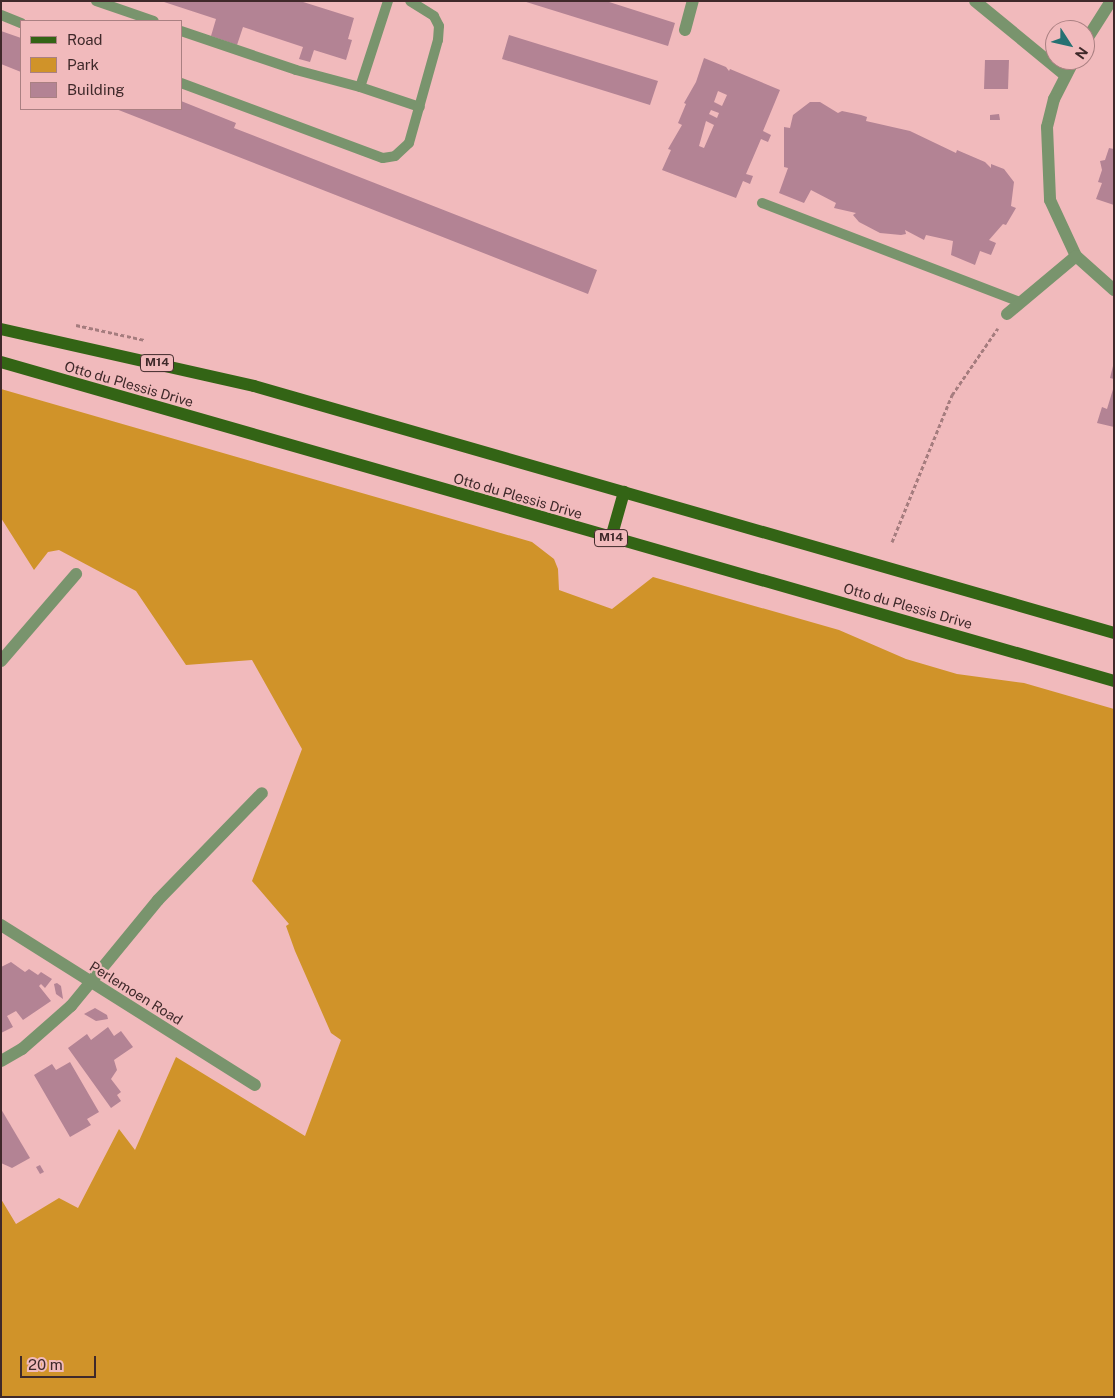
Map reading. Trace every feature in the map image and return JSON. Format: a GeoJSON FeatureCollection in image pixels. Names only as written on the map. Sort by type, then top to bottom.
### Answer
{"type":"FeatureCollection","features":[{"type":"Feature","properties":{"kind":"main road","name":"Otto du Plessis Drive"},"geometry":{"type":"LineString","coordinates":[[1,329],[254,386],[1114,633]]}},
{"type":"Feature","properties":{"kind":"main road","name":"Otto du Plessis Drive"},"geometry":{"type":"LineString","coordinates":[[1,362],[1114,681]]}},
{"type":"Feature","properties":{"kind":"main road"},"geometry":{"type":"LineString","coordinates":[[611,538],[624,492]]}},
{"type":"Feature","properties":{"kind":"street"},"geometry":{"type":"LineString","coordinates":[[685,30],[693,1]]}},
{"type":"Feature","properties":{"kind":"street"},"geometry":{"type":"LineString","coordinates":[[975,1],[1065,75]]}},
{"type":"Feature","properties":{"kind":"street"},"geometry":{"type":"LineString","coordinates":[[1095,26],[1111,1]]}},
{"type":"Feature","properties":{"kind":"street"},"geometry":{"type":"LineString","coordinates":[[1068,70],[1054,99],[1047,127],[1046,163],[1050,200],[1076,256],[1114,290]]}},
{"type":"Feature","properties":{"kind":"street"},"geometry":{"type":"LineString","coordinates":[[1007,314],[1076,256]]}},
{"type":"Feature","properties":{"kind":"street"},"geometry":{"type":"LineString","coordinates":[[1,661],[76,574]]}},
{"type":"Feature","properties":{"kind":"street"},"geometry":{"type":"LineString","coordinates":[[1,1061],[22,1049],[71,1006],[158,900],[262,793]]}},
{"type":"Feature","properties":{"kind":"street","name":"Perlemoen Road"},"geometry":{"type":"LineString","coordinates":[[1,925],[255,1085]]}},
{"type":"Feature","properties":{"kind":"lane"},"geometry":{"type":"LineString","coordinates":[[96,1],[151,20]]}},
{"type":"Feature","properties":{"kind":"lane"},"geometry":{"type":"LineString","coordinates":[[360,87],[388,1]]}},
{"type":"Feature","properties":{"kind":"lane"},"geometry":{"type":"LineString","coordinates":[[182,83],[383,158],[395,156],[409,143],[420,107],[439,26],[434,16],[410,1]]}},
{"type":"Feature","properties":{"kind":"lane"},"geometry":{"type":"LineString","coordinates":[[1,14],[20,24]]}},
{"type":"Feature","properties":{"kind":"lane"},"geometry":{"type":"LineString","coordinates":[[182,31],[296,70],[360,87],[420,107]]}},
{"type":"Feature","properties":{"kind":"lane"},"geometry":{"type":"LineString","coordinates":[[762,203],[1020,302]]}},
{"type":"Feature","properties":{"kind":"path"},"geometry":{"type":"LineString","coordinates":[[892,542],[952,395],[1007,314]]}},
{"type":"Feature","properties":{"kind":"green space"},"geometry":{"type":"Polygon","coordinates":[[[1,389],[532,542],[554,559],[558,569],[559,590],[612,609],[653,577],[839,630],[906,659],[957,674],[1024,683],[1114,709],[1114,1397],[1,1397],[1,1199],[16,1224],[59,1198],[78,1208],[119,1129],[135,1150],[176,1057],[305,1136],[341,1040],[331,1033],[295,951],[286,926],[289,924],[252,881],[302,749],[252,660],[186,665],[136,591],[59,550],[48,552],[34,570],[1,518],[1,389]]]}},
{"type":"Feature","properties":{"kind":"building"},"geometry":{"type":"Polygon","coordinates":[[[161,1],[300,1],[354,18],[348,39],[352,40],[346,60],[314,50],[310,62],[299,59],[303,47],[243,27],[237,45],[211,36],[216,19],[161,1]]]}},
{"type":"Feature","properties":{"kind":"building"},"geometry":{"type":"Polygon","coordinates":[[[523,1],[606,1],[675,23],[668,46],[523,1]]]}},
{"type":"Feature","properties":{"kind":"building"},"geometry":{"type":"Polygon","coordinates":[[[1,31],[20,38],[20,72],[1,64],[1,31]]]}},
{"type":"Feature","properties":{"kind":"building"},"geometry":{"type":"Polygon","coordinates":[[[509,35],[658,81],[650,105],[502,59],[509,35]]]}},
{"type":"Feature","properties":{"kind":"building"},"geometry":{"type":"Polygon","coordinates":[[[704,58],[726,67],[729,71],[730,69],[780,90],[763,131],[771,135],[768,142],[761,139],[746,174],[753,176],[750,184],[743,181],[736,198],[662,170],[671,150],[668,149],[682,125],[678,123],[686,104],[684,103],[696,82],[704,58]],[[718,91],[714,102],[722,106],[727,95],[718,91]],[[711,110],[709,114],[717,118],[719,113],[711,110]],[[706,121],[699,146],[704,148],[714,125],[706,121]]]}},
{"type":"Feature","properties":{"kind":"building"},"geometry":{"type":"Polygon","coordinates":[[[985,60],[1009,60],[1008,89],[984,89],[985,60]]]}},
{"type":"Feature","properties":{"kind":"building"},"geometry":{"type":"Polygon","coordinates":[[[182,101],[236,123],[234,128],[597,270],[588,294],[119,110],[182,110],[182,101]]]}},
{"type":"Feature","properties":{"kind":"building"},"geometry":{"type":"Polygon","coordinates":[[[810,102],[820,102],[838,113],[842,111],[861,115],[867,117],[866,121],[910,131],[956,153],[957,150],[985,162],[991,168],[991,164],[1004,169],[1014,182],[1011,206],[1016,208],[1006,225],[1003,224],[989,240],[996,243],[991,255],[980,251],[975,265],[951,255],[953,241],[926,235],[924,240],[905,230],[906,234],[901,235],[880,233],[859,222],[853,215],[856,213],[834,208],[836,203],[811,190],[804,203],[779,193],[788,168],[784,167],[784,127],[790,128],[793,115],[810,102]]]}},
{"type":"Feature","properties":{"kind":"building"},"geometry":{"type":"Polygon","coordinates":[[[999,114],[1000,120],[990,120],[990,115],[999,114]]]}},
{"type":"Feature","properties":{"kind":"building"},"geometry":{"type":"Polygon","coordinates":[[[1109,148],[1114,149],[1114,205],[1096,199],[1102,183],[1098,182],[1102,170],[1100,161],[1105,160],[1109,148]]]}},
{"type":"Feature","properties":{"kind":"building"},"geometry":{"type":"Polygon","coordinates":[[[1114,366],[1114,379],[1110,378],[1114,366]]]}},
{"type":"Feature","properties":{"kind":"building"},"geometry":{"type":"Polygon","coordinates":[[[1114,386],[1114,427],[1097,423],[1102,407],[1107,409],[1114,386]]]}},
{"type":"Feature","properties":{"kind":"building"},"geometry":{"type":"Polygon","coordinates":[[[11,962],[25,972],[29,969],[38,975],[41,972],[52,979],[45,988],[41,984],[39,986],[51,1001],[23,1020],[16,1011],[7,1016],[13,1027],[1,1033],[1,967],[11,962]]]}},
{"type":"Feature","properties":{"kind":"building"},"geometry":{"type":"Polygon","coordinates":[[[57,983],[61,986],[63,999],[56,994],[54,984],[57,983]]]}},
{"type":"Feature","properties":{"kind":"building"},"geometry":{"type":"Polygon","coordinates":[[[95,1008],[107,1015],[108,1019],[96,1021],[84,1014],[95,1008]]]}},
{"type":"Feature","properties":{"kind":"building"},"geometry":{"type":"Polygon","coordinates":[[[108,1027],[114,1036],[121,1031],[133,1047],[114,1060],[117,1070],[111,1079],[121,1092],[117,1095],[121,1101],[111,1108],[68,1048],[87,1034],[91,1040],[108,1027]]]}},
{"type":"Feature","properties":{"kind":"building"},"geometry":{"type":"Polygon","coordinates":[[[70,1062],[99,1112],[87,1119],[91,1125],[70,1137],[34,1075],[52,1064],[56,1070],[70,1062]]]}},
{"type":"Feature","properties":{"kind":"building"},"geometry":{"type":"Polygon","coordinates":[[[1,1109],[30,1158],[12,1168],[1,1163],[1,1109]]]}},
{"type":"Feature","properties":{"kind":"building"},"geometry":{"type":"Polygon","coordinates":[[[40,1165],[44,1172],[40,1174],[36,1167],[40,1165]]]}}]}
